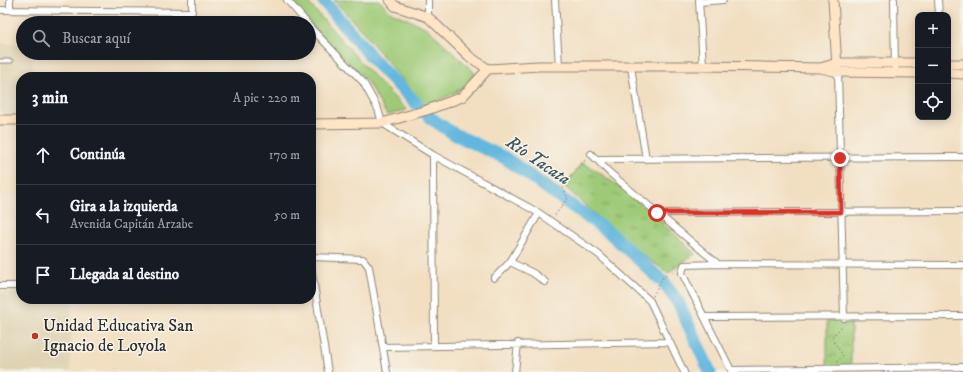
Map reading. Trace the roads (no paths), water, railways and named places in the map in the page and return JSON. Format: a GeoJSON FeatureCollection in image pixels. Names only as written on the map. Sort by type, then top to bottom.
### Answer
{"type":"FeatureCollection","features":[{"type":"Feature","properties":{"kind":"street"},"geometry":{"type":"LineString","coordinates":[[10,0],[10,10]]}},
{"type":"Feature","properties":{"kind":"street"},"geometry":{"type":"LineString","coordinates":[[0,10],[192,12],[192,0]]}},
{"type":"Feature","properties":{"kind":"street"},"geometry":{"type":"LineString","coordinates":[[287,0],[300,16]]}},
{"type":"Feature","properties":{"kind":"street"},"geometry":{"type":"LineString","coordinates":[[390,0],[395,6],[428,18],[470,57],[488,69],[559,66],[821,68],[915,63]]}},
{"type":"Feature","properties":{"kind":"street"},"geometry":{"type":"LineString","coordinates":[[428,0],[428,18]]}},
{"type":"Feature","properties":{"kind":"street"},"geometry":{"type":"LineString","coordinates":[[555,0],[559,66]]}},
{"type":"Feature","properties":{"kind":"street"},"geometry":{"type":"LineString","coordinates":[[703,66],[699,1],[723,0]]}},
{"type":"Feature","properties":{"kind":"street"},"geometry":{"type":"LineString","coordinates":[[833,0],[837,67],[843,265],[847,318]]}},
{"type":"Feature","properties":{"kind":"street"},"geometry":{"type":"LineString","coordinates":[[894,0],[895,73]]}},
{"type":"Feature","properties":{"kind":"street"},"geometry":{"type":"LineString","coordinates":[[938,0],[939,12]]}},
{"type":"Feature","properties":{"kind":"street"},"geometry":{"type":"LineString","coordinates":[[316,33],[363,82],[378,108],[382,123],[433,155],[539,213],[598,254],[650,301],[684,372]]}},
{"type":"Feature","properties":{"kind":"street"},"geometry":{"type":"LineString","coordinates":[[951,64],[963,64]]}},
{"type":"Feature","properties":{"kind":"street"},"geometry":{"type":"LineString","coordinates":[[631,67],[646,159]]}},
{"type":"Feature","properties":{"kind":"street"},"geometry":{"type":"LineString","coordinates":[[837,67],[895,73],[915,73]]}},
{"type":"Feature","properties":{"kind":"street"},"geometry":{"type":"LineString","coordinates":[[316,124],[382,123],[427,110],[462,97],[488,69]]}},
{"type":"Feature","properties":{"kind":"street"},"geometry":{"type":"LineString","coordinates":[[951,73],[963,74]]}},
{"type":"Feature","properties":{"kind":"street"},"geometry":{"type":"LineString","coordinates":[[0,120],[16,120]]}},
{"type":"Feature","properties":{"kind":"street"},"geometry":{"type":"LineString","coordinates":[[591,154],[657,213],[718,264]]}},
{"type":"Feature","properties":{"kind":"street"},"geometry":{"type":"LineString","coordinates":[[433,155],[434,346]]}},
{"type":"Feature","properties":{"kind":"street"},"geometry":{"type":"LineString","coordinates":[[596,159],[963,157]]}},
{"type":"Feature","properties":{"kind":"street"},"geometry":{"type":"LineString","coordinates":[[657,213],[963,211]]}},
{"type":"Feature","properties":{"kind":"street"},"geometry":{"type":"LineString","coordinates":[[494,278],[510,262],[539,213]]}},
{"type":"Feature","properties":{"kind":"street"},"geometry":{"type":"LineString","coordinates":[[316,257],[363,259],[369,267],[387,372]]}},
{"type":"Feature","properties":{"kind":"street"},"geometry":{"type":"LineString","coordinates":[[510,262],[533,273],[545,282]]}},
{"type":"Feature","properties":{"kind":"street"},"geometry":{"type":"LineString","coordinates":[[963,265],[718,264],[684,266],[682,269],[682,273],[732,371],[845,371],[963,367]]}},
{"type":"Feature","properties":{"kind":"street"},"geometry":{"type":"LineString","coordinates":[[0,286],[16,286]]}},
{"type":"Feature","properties":{"kind":"street"},"geometry":{"type":"LineString","coordinates":[[316,304],[328,372]]}},
{"type":"Feature","properties":{"kind":"street"},"geometry":{"type":"LineString","coordinates":[[705,318],[963,316]]}},
{"type":"Feature","properties":{"kind":"street"},"geometry":{"type":"LineString","coordinates":[[383,347],[518,343],[669,342]]}},
{"type":"Feature","properties":{"kind":"street"},"geometry":{"type":"LineString","coordinates":[[515,372],[518,343]]}},
{"type":"Feature","properties":{"kind":"lane"},"geometry":{"type":"LineString","coordinates":[[0,60],[11,61]]}},
{"type":"Feature","properties":{"kind":"waterway","name":"Río Tacata"},"geometry":{"type":"LineString","coordinates":[[323,0],[379,66],[432,119],[454,134],[505,158],[610,233],[663,282],[678,302],[710,372]]}},
{"type":"Feature","properties":{"kind":"place","name":"Unidad Educativa San Ignacio de Loyola"},"geometry":{"type":"Point","coordinates":[35,336]}}]}
